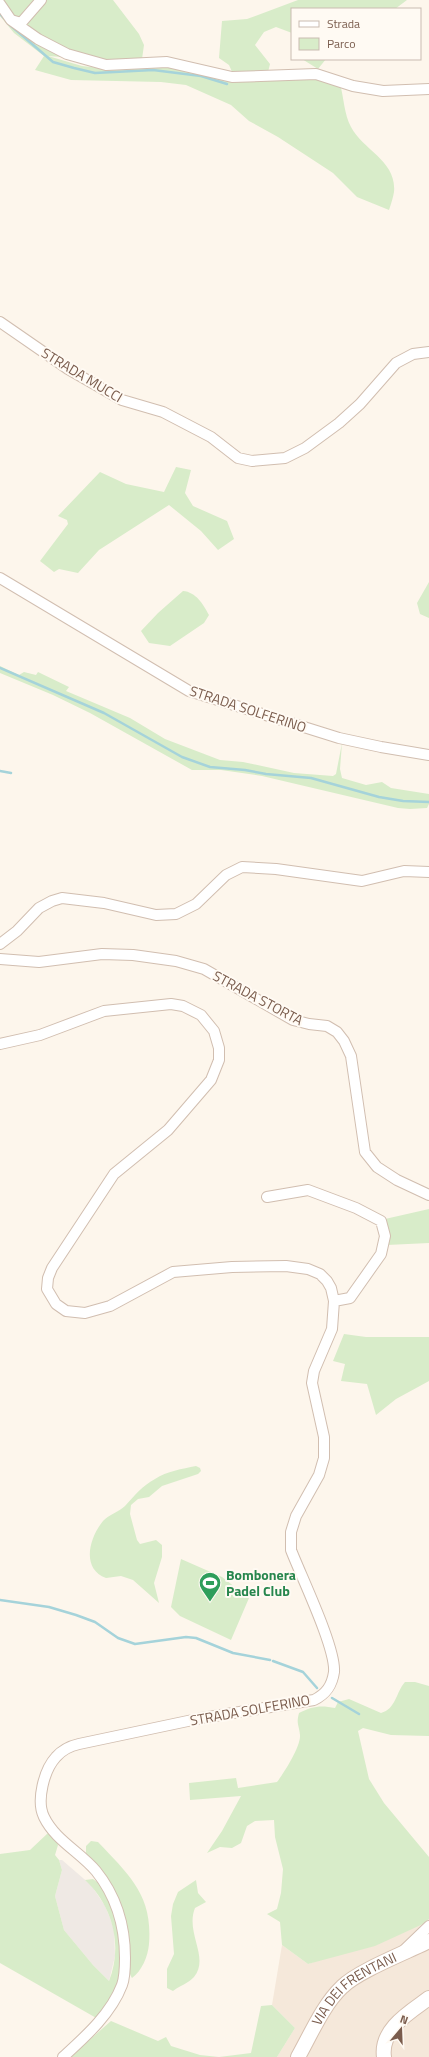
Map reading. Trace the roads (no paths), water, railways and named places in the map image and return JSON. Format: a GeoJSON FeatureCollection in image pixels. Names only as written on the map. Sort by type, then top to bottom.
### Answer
{"type":"FeatureCollection","features":[{"type":"Feature","properties":{"kind":"main road","name":"VIA DEI FRENTANI"},"geometry":{"type":"LineString","coordinates":[[298,2057],[332,1998],[343,1986],[358,1976],[429,1941]]}},
{"type":"Feature","properties":{"kind":"main road"},"geometry":{"type":"LineString","coordinates":[[384,2057],[385,2042],[391,2030],[403,2017],[429,1998]]}},
{"type":"Feature","properties":{"kind":"street"},"geometry":{"type":"LineString","coordinates":[[11,20],[21,23],[41,0]]}},
{"type":"Feature","properties":{"kind":"street"},"geometry":{"type":"LineString","coordinates":[[0,4],[11,20],[38,39],[67,54],[106,65],[167,62],[232,77],[316,74],[353,86],[383,91],[429,89]]}},
{"type":"Feature","properties":{"kind":"street","name":"STRADA MUCCI"},"geometry":{"type":"LineString","coordinates":[[0,322],[68,369],[122,400],[163,412],[211,437],[238,458],[252,461],[285,458],[305,448],[339,423],[360,404],[396,363],[413,354],[429,352]]}},
{"type":"Feature","properties":{"kind":"street","name":"STRADA SOLFERINO"},"geometry":{"type":"LineString","coordinates":[[0,578],[189,692],[339,738],[429,755]]}},
{"type":"Feature","properties":{"kind":"street"},"geometry":{"type":"LineString","coordinates":[[0,944],[17,930],[38,908],[52,901],[62,898],[104,903],[156,915],[176,914],[196,904],[226,875],[242,867],[263,868],[362,881],[404,871],[429,872]]}},
{"type":"Feature","properties":{"kind":"street","name":"STRADA STORTA"},"geometry":{"type":"LineString","coordinates":[[0,959],[39,962],[102,954],[133,955],[176,962],[204,969],[293,1020],[327,1026],[337,1032],[344,1041],[351,1056],[365,1152],[377,1167],[403,1183],[429,1195]]}},
{"type":"Feature","properties":{"kind":"street","name":"STRADA SOLFERINO"},"geometry":{"type":"LineString","coordinates":[[0,1044],[40,1035],[104,1011],[171,1004],[190,1008],[201,1015],[214,1031],[219,1048],[216,1070],[211,1080],[168,1130],[114,1174],[66,1246],[48,1278],[48,1289],[56,1304],[66,1311],[85,1313],[110,1306],[173,1272],[286,1266],[298,1266],[320,1274],[332,1288],[334,1301],[332,1329],[314,1371],[312,1383],[324,1437],[324,1458],[319,1475],[296,1516],[290,1540],[291,1550],[333,1656],[332,1680],[328,1690],[322,1696],[314,1700],[202,1718],[79,1744],[66,1749],[53,1761],[45,1779],[41,1798],[44,1817],[68,1847],[96,1871],[112,1895],[121,1917],[125,1943],[125,1972],[118,1994],[104,2016],[63,2057]]}},
{"type":"Feature","properties":{"kind":"street"},"geometry":{"type":"LineString","coordinates":[[267,1197],[308,1190],[356,1208],[381,1221],[385,1236],[381,1254],[350,1298],[334,1301]]}},
{"type":"Feature","properties":{"kind":"street"},"geometry":{"type":"LineString","coordinates":[[399,1956],[429,1926]]}},
{"type":"Feature","properties":{"kind":"waterway"},"geometry":{"type":"LineString","coordinates":[[0,14],[4,18]]}},
{"type":"Feature","properties":{"kind":"waterway"},"geometry":{"type":"LineString","coordinates":[[10,25],[53,62],[74,68],[95,73],[153,70],[201,76],[227,84]]}},
{"type":"Feature","properties":{"kind":"waterway"},"geometry":{"type":"LineString","coordinates":[[0,668],[104,713],[182,757],[210,767],[311,778],[379,797],[403,801],[429,802]]}},
{"type":"Feature","properties":{"kind":"waterway"},"geometry":{"type":"LineString","coordinates":[[0,771],[11,773]]}},
{"type":"Feature","properties":{"kind":"waterway"},"geometry":{"type":"LineString","coordinates":[[0,1600],[49,1607],[76,1615],[95,1622],[118,1638],[135,1644],[186,1637],[196,1638],[233,1653],[270,1660]]}},
{"type":"Feature","properties":{"kind":"waterway"},"geometry":{"type":"LineString","coordinates":[[273,1661],[303,1672],[317,1688]]}},
{"type":"Feature","properties":{"kind":"waterway"},"geometry":{"type":"LineString","coordinates":[[332,1698],[359,1714]]}},
{"type":"Feature","properties":{"kind":"place","name":"Bombonera Padel Club"},"geometry":{"type":"Point","coordinates":[210,1602]}}]}
